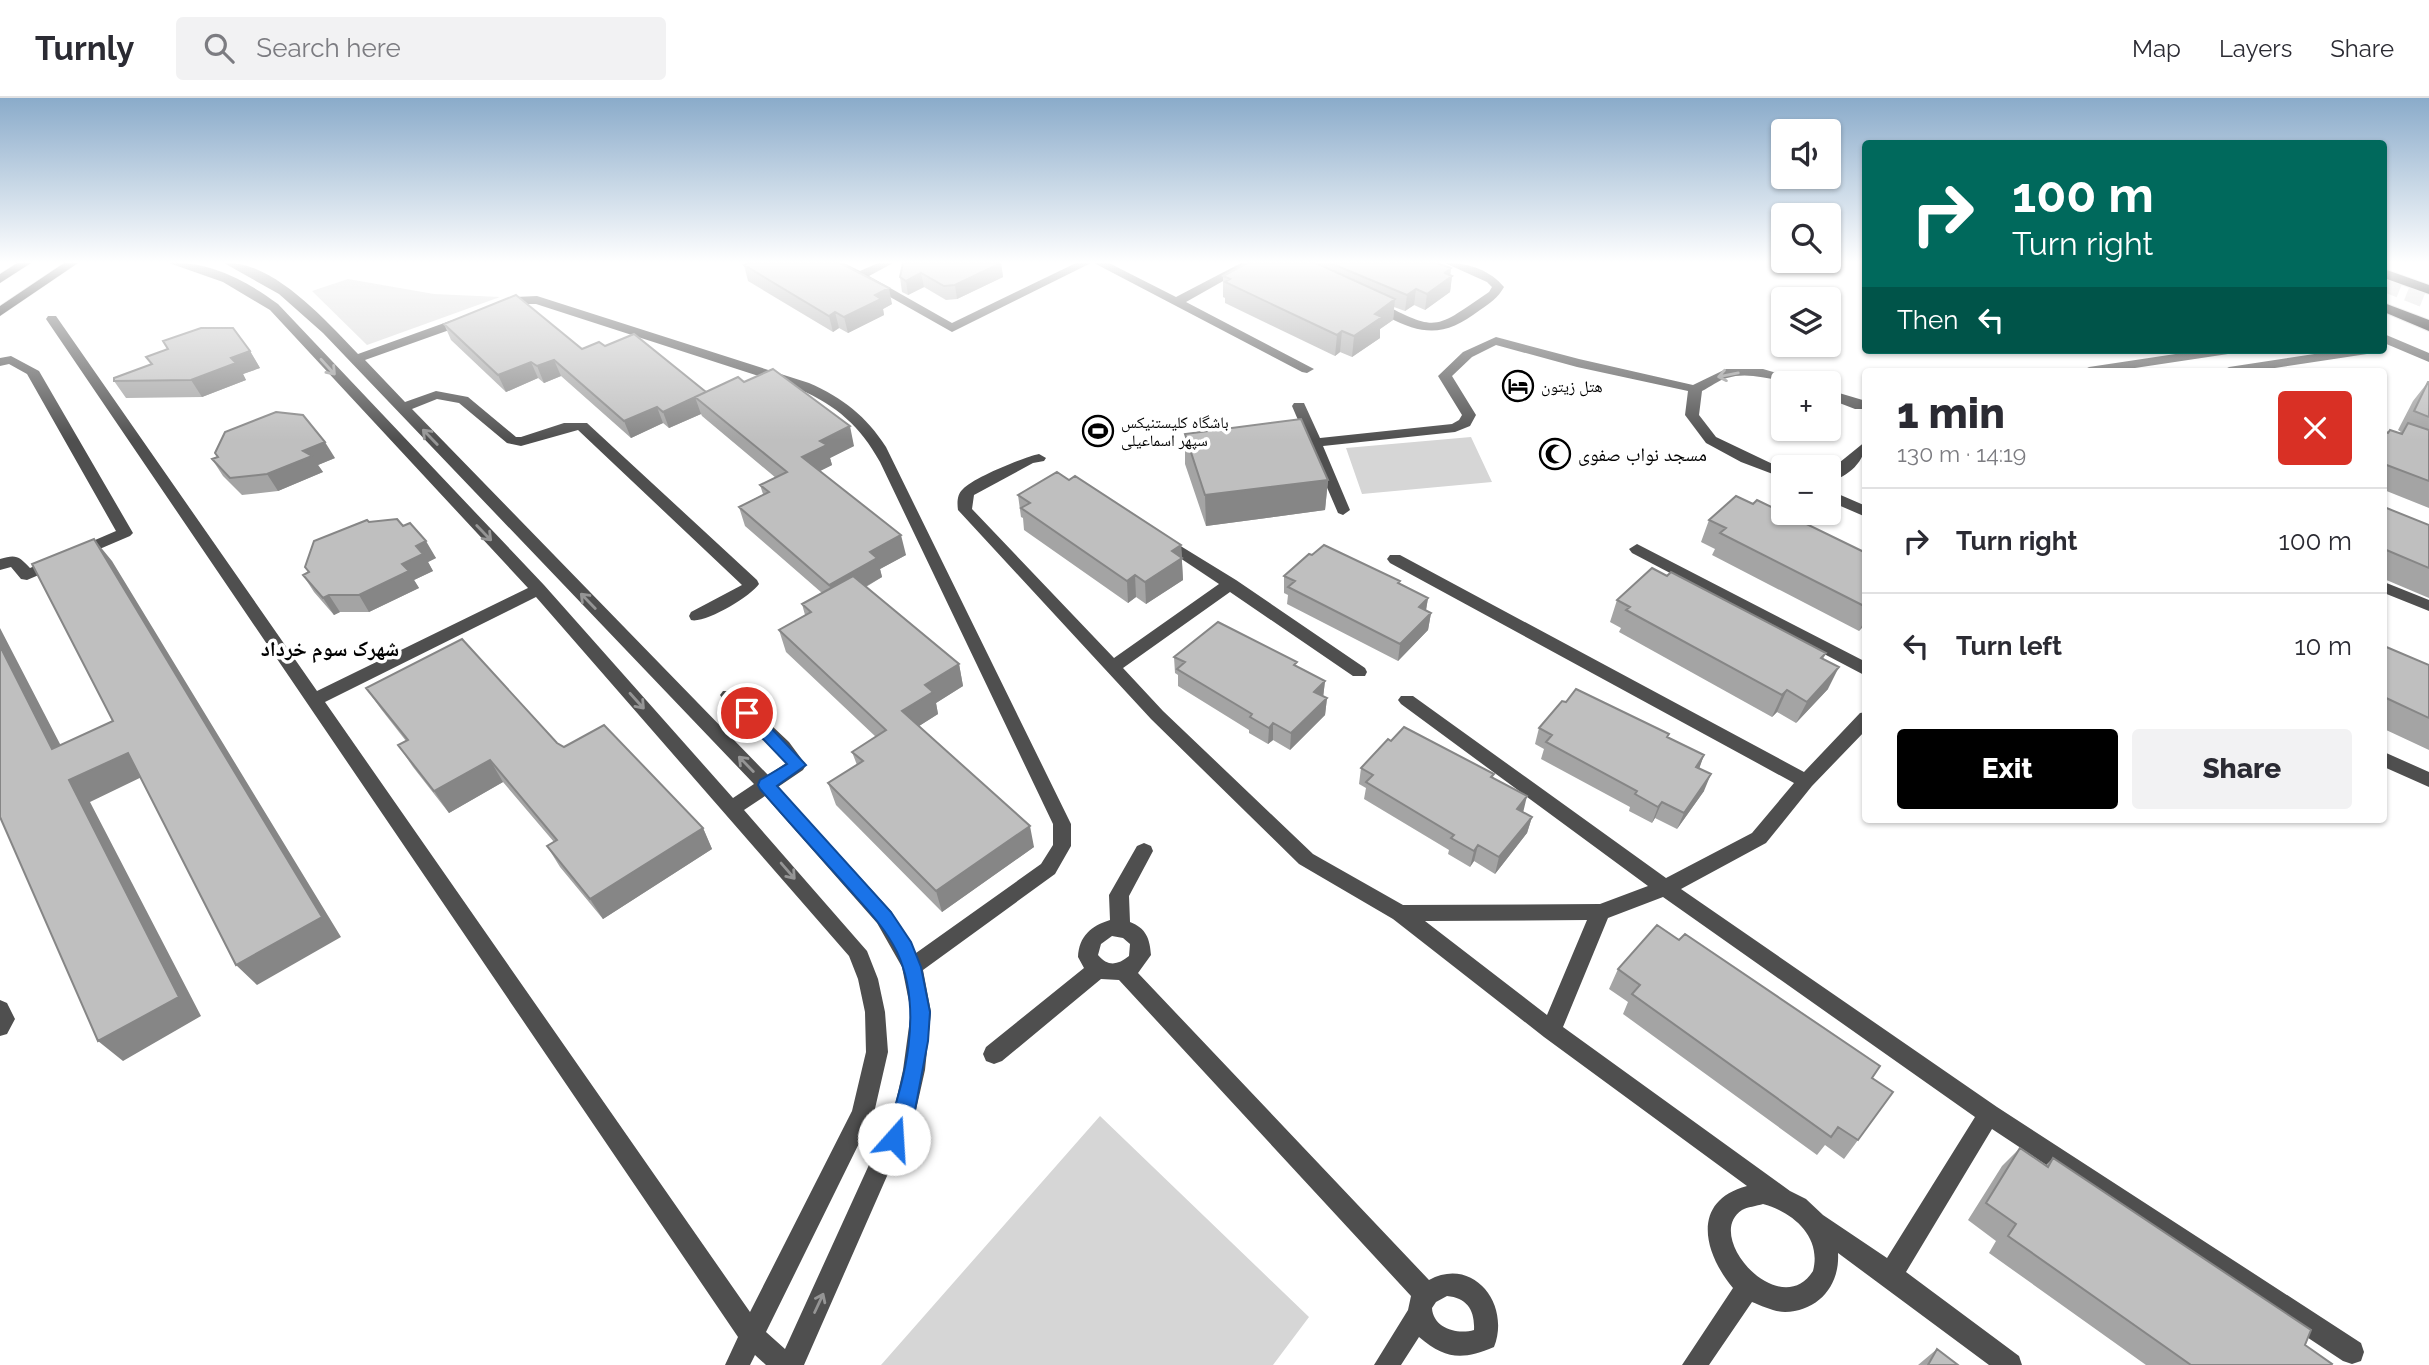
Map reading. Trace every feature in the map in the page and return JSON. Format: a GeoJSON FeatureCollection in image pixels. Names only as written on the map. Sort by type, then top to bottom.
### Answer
{"type":"FeatureCollection","features":[{"type":"Feature","properties":{"kind":"street"},"geometry":{"type":"LineString","coordinates":[[54,322],[752,1336],[784,1365]]}},
{"type":"Feature","properties":{"kind":"street"},"geometry":{"type":"LineString","coordinates":[[288,322],[370,413],[538,589],[857,951],[868,979],[875,1012],[877,1052],[863,1113],[737,1365]]}},
{"type":"Feature","properties":{"kind":"street"},"geometry":{"type":"LineString","coordinates":[[319,322],[766,785],[884,917],[904,948],[912,967],[920,1012],[914,1070],[905,1110],[890,1149],[791,1365]]}},
{"type":"Feature","properties":{"kind":"street"},"geometry":{"type":"LineString","coordinates":[[356,359],[458,322]]}},
{"type":"Feature","properties":{"kind":"street"},"geometry":{"type":"LineString","coordinates":[[604,322],[804,386],[851,410],[867,427],[887,462],[1062,824],[1062,846],[1048,869],[912,967]]}},
{"type":"Feature","properties":{"kind":"street"},"geometry":{"type":"LineString","coordinates":[[941,322],[951,328],[963,322]]}},
{"type":"Feature","properties":{"kind":"street"},"geometry":{"type":"LineString","coordinates":[[1215,322],[1307,369]]}},
{"type":"Feature","properties":{"kind":"street"},"geometry":{"type":"LineString","coordinates":[[1413,322],[1436,328],[1454,322]]}},
{"type":"Feature","properties":{"kind":"street"},"geometry":{"type":"LineString","coordinates":[[2387,339],[2429,358]]}},
{"type":"Feature","properties":{"kind":"street"},"geometry":{"type":"LineString","coordinates":[[1314,443],[1455,428],[1465,423],[1469,415],[1445,376],[1483,344],[1496,341],[1577,363],[1695,389],[1726,373],[1771,376]]}},
{"type":"Feature","properties":{"kind":"street"},"geometry":{"type":"LineString","coordinates":[[2109,368],[2202,354]]}},
{"type":"Feature","properties":{"kind":"street"},"geometry":{"type":"LineString","coordinates":[[2249,368],[2341,354]]}},
{"type":"Feature","properties":{"kind":"street"},"geometry":{"type":"LineString","coordinates":[[0,362],[11,360],[32,371],[125,533],[27,575],[14,559],[0,565]]}},
{"type":"Feature","properties":{"kind":"street"},"geometry":{"type":"LineString","coordinates":[[1695,389],[1692,415],[1711,440],[1771,469]]}},
{"type":"Feature","properties":{"kind":"street"},"geometry":{"type":"LineString","coordinates":[[370,413],[436,395],[461,399],[512,440],[521,443],[564,427],[583,426],[751,584],[747,589],[697,617]]}},
{"type":"Feature","properties":{"kind":"street"},"geometry":{"type":"LineString","coordinates":[[1841,399],[1862,406]]}},
{"type":"Feature","properties":{"kind":"street"},"geometry":{"type":"LineString","coordinates":[[1299,406],[1343,510]]}},
{"type":"Feature","properties":{"kind":"street"},"geometry":{"type":"LineString","coordinates":[[1841,470],[1862,450]]}},
{"type":"Feature","properties":{"kind":"street"},"geometry":{"type":"LineString","coordinates":[[1039,458],[1029,460],[968,492],[964,502],[965,510],[1157,715],[1306,859],[1399,913],[1551,1030],[1782,1198],[1800,1208],[1814,1222],[2010,1365]]}},
{"type":"Feature","properties":{"kind":"street"},"geometry":{"type":"LineString","coordinates":[[1841,501],[1862,510]]}},
{"type":"Feature","properties":{"kind":"street"},"geometry":{"type":"LineString","coordinates":[[1149,531],[1359,673]]}},
{"type":"Feature","properties":{"kind":"street"},"geometry":{"type":"LineString","coordinates":[[1637,549],[1862,668]]}},
{"type":"Feature","properties":{"kind":"street"},"geometry":{"type":"LineString","coordinates":[[1395,559],[1806,781]]}},
{"type":"Feature","properties":{"kind":"street"},"geometry":{"type":"LineString","coordinates":[[1113,667],[1230,584]]}},
{"type":"Feature","properties":{"kind":"street"},"geometry":{"type":"LineString","coordinates":[[2387,588],[2429,606]]}},
{"type":"Feature","properties":{"kind":"street"},"geometry":{"type":"LineString","coordinates":[[314,700],[538,589]]}},
{"type":"Feature","properties":{"kind":"street"},"geometry":{"type":"LineString","coordinates":[[729,695],[783,747],[797,765],[733,808]]}},
{"type":"Feature","properties":{"kind":"street"},"geometry":{"type":"LineString","coordinates":[[1407,700],[1665,888],[1989,1114],[2352,1352]]}},
{"type":"Feature","properties":{"kind":"street"},"geometry":{"type":"LineString","coordinates":[[1399,913],[1600,912],[1665,888],[1759,838],[1806,781],[1862,722]]}},
{"type":"Feature","properties":{"kind":"street"},"geometry":{"type":"LineString","coordinates":[[2387,759],[2429,780]]}},
{"type":"Feature","properties":{"kind":"street"},"geometry":{"type":"LineString","coordinates":[[1120,928],[1119,895],[1144,851]]}},
{"type":"Feature","properties":{"kind":"street"},"geometry":{"type":"LineString","coordinates":[[1551,1030],[1600,912]]}},
{"type":"Feature","properties":{"kind":"street"},"geometry":{"type":"LineString","coordinates":[[1120,928],[1135,934],[1142,947],[1138,962],[1124,972],[1098,969],[1088,957],[1091,941],[1103,930],[1120,928]]}},
{"type":"Feature","properties":{"kind":"street"},"geometry":{"type":"LineString","coordinates":[[994,1054],[1098,969]]}},
{"type":"Feature","properties":{"kind":"street"},"geometry":{"type":"LineString","coordinates":[[1124,972],[1422,1304],[1426,1338],[1435,1347],[1466,1359],[1485,1338],[1487,1316],[1476,1295],[1456,1284],[1435,1287],[1422,1304],[1386,1365]]}},
{"type":"Feature","properties":{"kind":"street"},"geometry":{"type":"LineString","coordinates":[[0,1009],[5,1019],[0,1027]]}},
{"type":"Feature","properties":{"kind":"street"},"geometry":{"type":"LineString","coordinates":[[1890,1275],[1989,1114]]}},
{"type":"Feature","properties":{"kind":"street"},"geometry":{"type":"LineString","coordinates":[[1782,1198],[1763,1193],[1747,1194],[1733,1200],[1723,1210],[1718,1224],[1719,1240],[1730,1265],[1749,1286],[1766,1295],[1785,1299],[1803,1297],[1817,1289],[1826,1275],[1828,1258],[1824,1240],[1814,1222]]}},
{"type":"Feature","properties":{"kind":"street"},"geometry":{"type":"LineString","coordinates":[[1694,1365],[1749,1286]]}},
{"type":"Feature","properties":{"kind":"shaded area"},"geometry":{"type":"Polygon","coordinates":[[[344,322],[430,322],[367,345],[344,322]]]}},
{"type":"Feature","properties":{"kind":"shaded area"},"geometry":{"type":"Polygon","coordinates":[[[1471,437],[1492,482],[1362,494],[1346,448],[1471,437]]]}},
{"type":"Feature","properties":{"kind":"shaded area"},"geometry":{"type":"Polygon","coordinates":[[[1100,1116],[1309,1317],[1273,1365],[881,1365],[1100,1116]]]}},
{"type":"Feature","properties":{"kind":"building"},"geometry":{"type":"Polygon","coordinates":[[[549,322],[582,349],[599,342],[605,346],[634,334],[706,392],[663,412],[657,407],[624,421],[554,360],[537,366],[531,362],[498,375],[444,324],[549,322]]]}},
{"type":"Feature","properties":{"kind":"building"},"geometry":{"type":"Polygon","coordinates":[[[1310,322],[1374,322],[1354,336],[1342,331],[1337,335],[1310,322]]]}},
{"type":"Feature","properties":{"kind":"building"},"geometry":{"type":"Polygon","coordinates":[[[201,328],[233,328],[250,351],[231,358],[236,363],[191,380],[114,381],[114,378],[152,364],[146,357],[168,349],[163,341],[201,328]]]}},
{"type":"Feature","properties":{"kind":"building"},"geometry":{"type":"Polygon","coordinates":[[[773,369],[850,426],[820,441],[827,445],[802,457],[901,535],[870,552],[877,558],[829,585],[739,507],[769,492],[760,485],[787,472],[695,397],[738,377],[744,382],[773,369]]]}},
{"type":"Feature","properties":{"kind":"building"},"geometry":{"type":"Polygon","coordinates":[[[2429,382],[2429,417],[2414,411],[2429,382]]]}},
{"type":"Feature","properties":{"kind":"building"},"geometry":{"type":"Polygon","coordinates":[[[276,412],[303,415],[325,442],[303,451],[312,456],[267,474],[230,478],[212,459],[218,457],[215,453],[225,432],[276,412]]]}},
{"type":"Feature","properties":{"kind":"building"},"geometry":{"type":"Polygon","coordinates":[[[1301,419],[1328,480],[1205,495],[1185,434],[1301,419]]]}},
{"type":"Feature","properties":{"kind":"building"},"geometry":{"type":"Polygon","coordinates":[[[2408,423],[2429,430],[2429,481],[2387,465],[2387,432],[2390,430],[2402,434],[2408,423]]]}},
{"type":"Feature","properties":{"kind":"building"},"geometry":{"type":"Polygon","coordinates":[[[1057,472],[1069,480],[1075,476],[1181,545],[1172,551],[1182,558],[1145,582],[1135,575],[1127,581],[1021,508],[1030,503],[1018,495],[1057,472]]]}},
{"type":"Feature","properties":{"kind":"building"},"geometry":{"type":"Polygon","coordinates":[[[1736,496],[1753,504],[1757,500],[1771,507],[1771,525],[1808,525],[1862,551],[1862,605],[1720,533],[1726,528],[1709,520],[1736,496]]]}},
{"type":"Feature","properties":{"kind":"building"},"geometry":{"type":"Polygon","coordinates":[[[2387,508],[2429,525],[2429,568],[2387,550],[2387,508]]]}},
{"type":"Feature","properties":{"kind":"building"},"geometry":{"type":"Polygon","coordinates":[[[397,519],[403,526],[410,523],[426,541],[416,546],[423,554],[402,564],[409,571],[359,595],[329,595],[323,598],[303,575],[309,572],[305,567],[314,541],[367,520],[397,519]]]}},
{"type":"Feature","properties":{"kind":"building"},"geometry":{"type":"Polygon","coordinates":[[[94,539],[322,917],[236,965],[128,753],[69,780],[179,997],[98,1041],[0,817],[0,646],[52,749],[113,721],[32,564],[94,539]]]}},
{"type":"Feature","properties":{"kind":"building"},"geometry":{"type":"Polygon","coordinates":[[[1324,545],[1400,581],[1398,583],[1428,598],[1419,607],[1431,613],[1400,644],[1288,587],[1295,581],[1284,576],[1324,545]]]}},
{"type":"Feature","properties":{"kind":"building"},"geometry":{"type":"Polygon","coordinates":[[[1652,568],[1667,576],[1671,572],[1826,653],[1821,658],[1839,667],[1807,702],[1787,690],[1782,695],[1626,610],[1630,607],[1617,600],[1652,568]]]}},
{"type":"Feature","properties":{"kind":"building"},"geometry":{"type":"Polygon","coordinates":[[[853,576],[959,664],[925,685],[933,692],[902,711],[1030,826],[936,891],[828,783],[863,761],[852,752],[886,730],[779,630],[811,612],[802,604],[853,576]]]}},
{"type":"Feature","properties":{"kind":"building"},"geometry":{"type":"Polygon","coordinates":[[[1218,622],[1297,662],[1294,665],[1325,681],[1314,692],[1327,698],[1291,733],[1273,723],[1269,728],[1250,717],[1252,714],[1177,669],[1185,662],[1174,657],[1218,622]]]}},
{"type":"Feature","properties":{"kind":"building"},"geometry":{"type":"Polygon","coordinates":[[[462,639],[557,743],[564,747],[604,725],[703,828],[590,899],[547,846],[557,840],[490,760],[434,791],[398,745],[408,740],[366,688],[462,639]]]}},
{"type":"Feature","properties":{"kind":"building"},"geometry":{"type":"Polygon","coordinates":[[[2387,647],[2429,665],[2429,718],[2387,698],[2387,647]]]}},
{"type":"Feature","properties":{"kind":"building"},"geometry":{"type":"Polygon","coordinates":[[[1576,689],[1669,734],[1667,737],[1704,755],[1696,767],[1711,774],[1684,813],[1662,802],[1658,807],[1635,794],[1637,791],[1546,742],[1552,735],[1539,728],[1576,689]]]}},
{"type":"Feature","properties":{"kind":"building"},"geometry":{"type":"Polygon","coordinates":[[[1404,727],[1494,774],[1491,777],[1527,796],[1517,809],[1532,817],[1499,857],[1478,845],[1474,851],[1451,838],[1454,835],[1366,782],[1373,775],[1361,768],[1388,739],[1391,741],[1404,727]]]}},
{"type":"Feature","properties":{"kind":"building"},"geometry":{"type":"Polygon","coordinates":[[[1657,925],[1679,940],[1685,934],[1880,1066],[1872,1078],[1893,1092],[1858,1140],[1838,1127],[1831,1137],[1632,994],[1640,985],[1618,969],[1657,925]]]}},
{"type":"Feature","properties":{"kind":"building"},"geometry":{"type":"Polygon","coordinates":[[[2020,1148],[2048,1167],[2053,1158],[2311,1330],[2305,1345],[2332,1364],[2191,1365],[2008,1236],[2016,1224],[1986,1203],[2020,1148]]]}},
{"type":"Feature","properties":{"kind":"building"},"geometry":{"type":"Polygon","coordinates":[[[1937,1349],[1958,1365],[1928,1365],[1937,1349]]]}},
{"type":"Feature","properties":{"kind":"place","name":"هتل زیتون"},"geometry":{"type":"Point","coordinates":[1518,386]}},
{"type":"Feature","properties":{"kind":"place","name":"باشگاه کلیستنیکس سپهر اسماعیلی"},"geometry":{"type":"Point","coordinates":[1098,431]}},
{"type":"Feature","properties":{"kind":"place","name":"مسجد نواب صفوی"},"geometry":{"type":"Point","coordinates":[1555,454]}},
{"type":"Feature","properties":{"kind":"district","name":"شهرک سوم خرداد"},"geometry":{"type":"Point","coordinates":[330,648]}},
{"type":"Feature","properties":{"kind":"route"},"geometry":{"type":"LineString","coordinates":[[747,713],[783,747],[797,765],[766,785],[884,917],[904,948],[912,967],[920,1012],[919,1041],[905,1110],[894,1139]]}}]}
